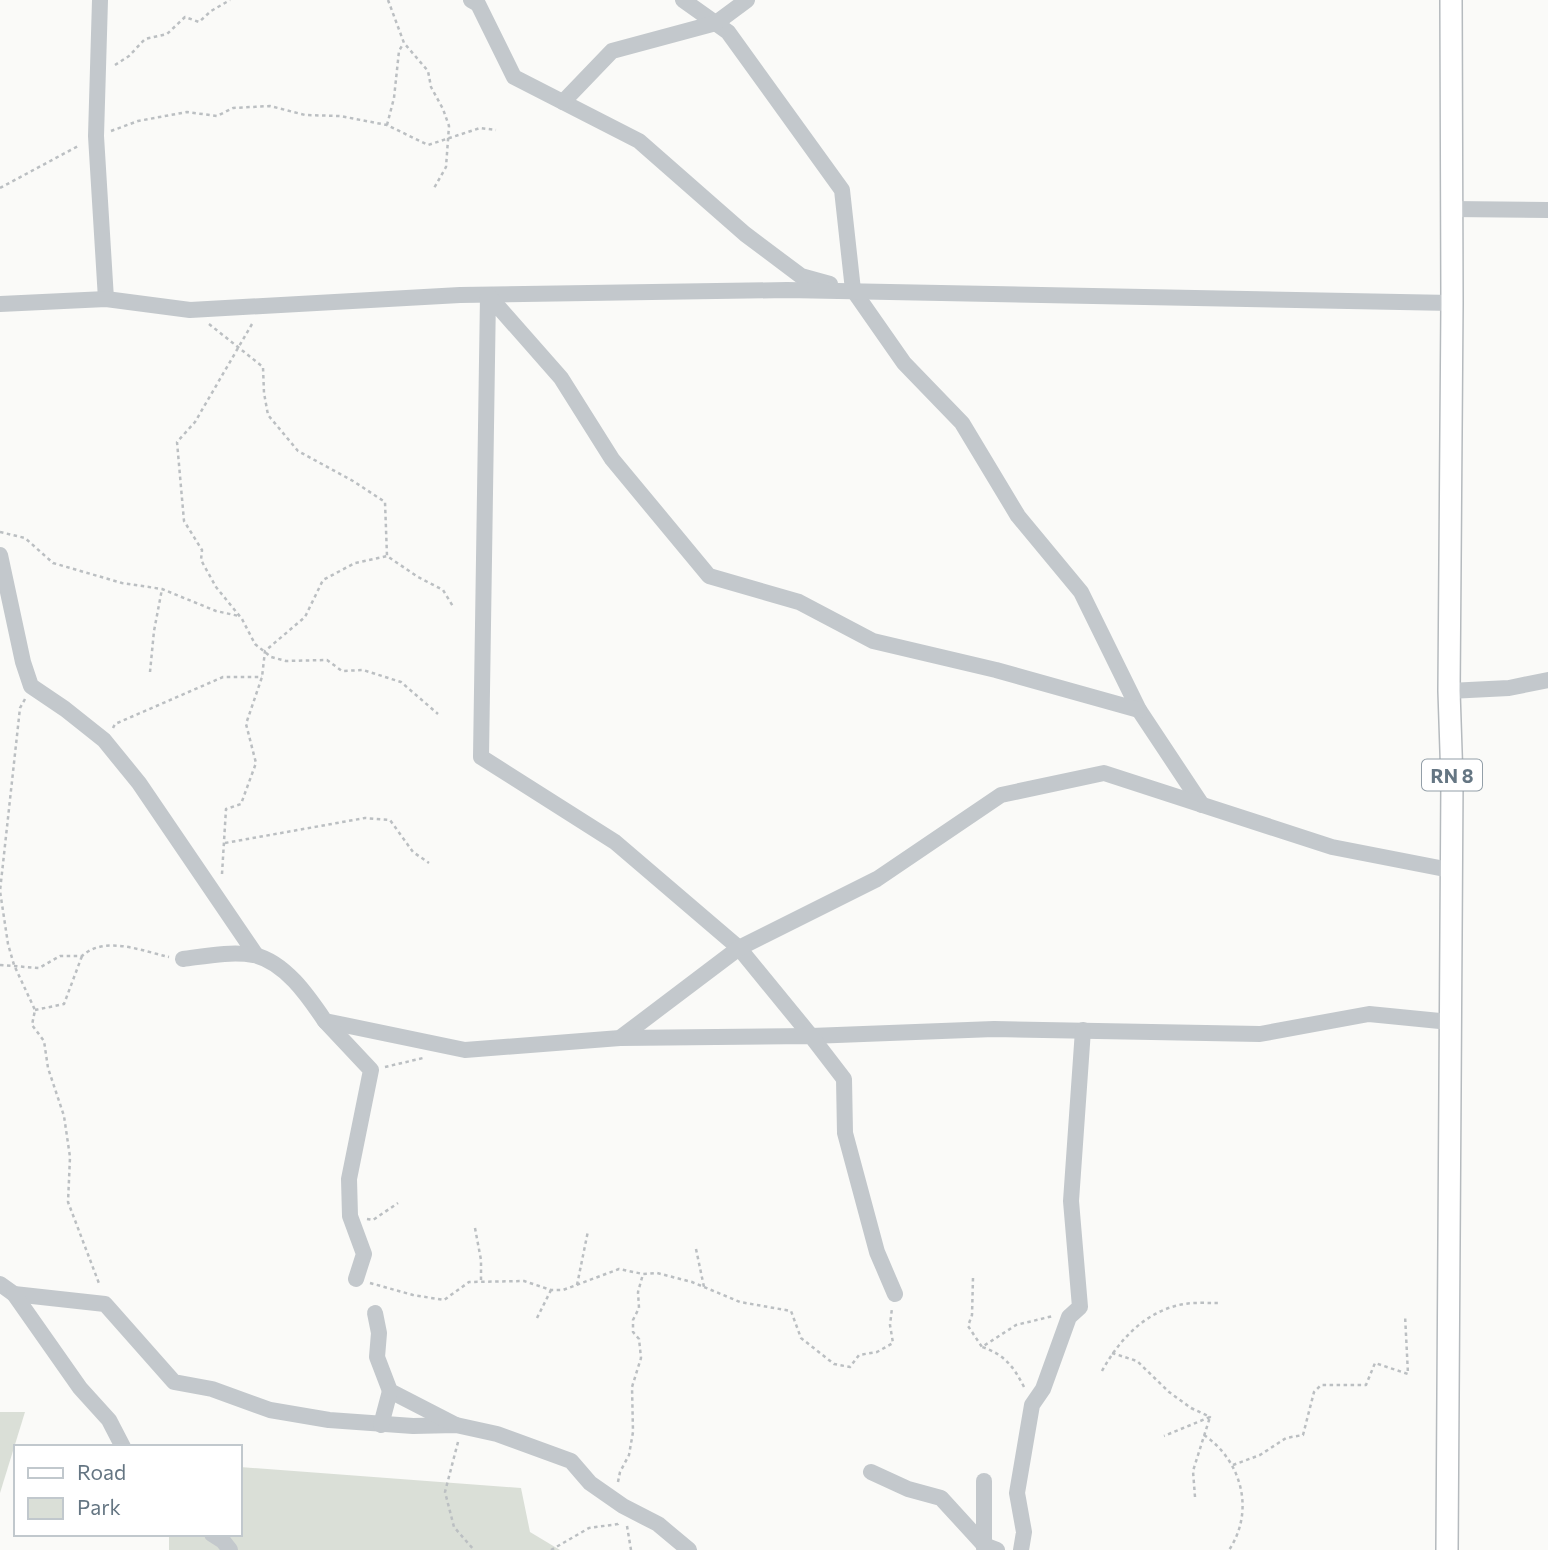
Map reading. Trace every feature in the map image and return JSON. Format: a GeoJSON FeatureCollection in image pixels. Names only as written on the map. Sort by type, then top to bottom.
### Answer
{"type":"FeatureCollection","features":[{"type":"Feature","properties":{"kind":"main road","name":"RN 8"},"geometry":{"type":"LineString","coordinates":[[1447,1550],[1452,781],[1449,691],[1451,0]]}},
{"type":"Feature","properties":{"kind":"street"},"geometry":{"type":"LineString","coordinates":[[100,0],[96,136],[106,299]]}},
{"type":"Feature","properties":{"kind":"street"},"geometry":{"type":"LineString","coordinates":[[471,0],[478,4],[514,77],[639,141],[745,234],[801,276],[853,290]]}},
{"type":"Feature","properties":{"kind":"street"},"geometry":{"type":"LineString","coordinates":[[683,0],[728,32],[842,190],[853,290],[904,363],[962,423],[1018,516],[1081,592],[1139,710],[1202,805]]}},
{"type":"Feature","properties":{"kind":"street"},"geometry":{"type":"LineString","coordinates":[[564,102],[612,51],[716,23],[747,0]]}},
{"type":"Feature","properties":{"kind":"street"},"geometry":{"type":"LineString","coordinates":[[1451,209],[1548,211]]}},
{"type":"Feature","properties":{"kind":"street"},"geometry":{"type":"LineString","coordinates":[[0,303],[106,299],[190,310],[488,295],[853,290],[1452,303]]}},
{"type":"Feature","properties":{"kind":"street"},"geometry":{"type":"LineString","coordinates":[[488,295],[561,378],[612,459],[709,576],[799,603],[873,641],[996,670],[1139,710]]}},
{"type":"Feature","properties":{"kind":"street"},"geometry":{"type":"LineString","coordinates":[[488,295],[481,757],[615,842],[738,948],[811,1036],[844,1079],[845,1133],[877,1252],[895,1294]]}},
{"type":"Feature","properties":{"kind":"street"},"geometry":{"type":"LineString","coordinates":[[0,555],[23,662],[31,686],[104,740],[139,783],[256,956]]}},
{"type":"Feature","properties":{"kind":"street"},"geometry":{"type":"LineString","coordinates":[[1449,691],[1509,688],[1548,680]]}},
{"type":"Feature","properties":{"kind":"street"},"geometry":{"type":"LineString","coordinates":[[620,1038],[738,948],[877,878],[1001,795],[1104,773],[1332,847],[1450,870]]}},
{"type":"Feature","properties":{"kind":"street"},"geometry":{"type":"LineString","coordinates":[[183,959],[228,953],[256,956],[285,971],[306,993],[325,1021],[371,1070],[349,1179],[350,1216],[364,1254],[356,1279]]}},
{"type":"Feature","properties":{"kind":"street"},"geometry":{"type":"LineString","coordinates":[[325,1021],[464,1050],[620,1038],[811,1036],[994,1029],[1260,1034],[1369,1014],[1450,1022]]}},
{"type":"Feature","properties":{"kind":"street"},"geometry":{"type":"LineString","coordinates":[[1021,1550],[1024,1532],[1017,1493],[1032,1405],[1043,1389],[1069,1317],[1080,1307],[1071,1201],[1083,1030]]}},
{"type":"Feature","properties":{"kind":"street"},"geometry":{"type":"LineString","coordinates":[[0,1284],[14,1294],[80,1388],[109,1420],[122,1445]]}},
{"type":"Feature","properties":{"kind":"street"},"geometry":{"type":"LineString","coordinates":[[14,1294],[105,1304],[174,1382],[212,1389],[270,1410],[330,1420],[381,1425],[456,1425],[497,1434],[570,1461],[590,1483],[624,1510],[658,1524],[689,1550]]}},
{"type":"Feature","properties":{"kind":"street"},"geometry":{"type":"LineString","coordinates":[[375,1312],[379,1333],[377,1357],[390,1391],[381,1425]]}},
{"type":"Feature","properties":{"kind":"street"},"geometry":{"type":"LineString","coordinates":[[390,1391],[456,1425]]}},
{"type":"Feature","properties":{"kind":"street"},"geometry":{"type":"LineString","coordinates":[[871,1472],[908,1489],[942,1498],[988,1548]]}},
{"type":"Feature","properties":{"kind":"street"},"geometry":{"type":"LineString","coordinates":[[984,1481],[988,1548]]}},
{"type":"Feature","properties":{"kind":"street"},"geometry":{"type":"LineString","coordinates":[[215,1536],[230,1550]]}},
{"type":"Feature","properties":{"kind":"path"},"geometry":{"type":"LineString","coordinates":[[98,76],[129,56],[145,39],[167,34],[185,17],[199,22],[229,0]]}},
{"type":"Feature","properties":{"kind":"path"},"geometry":{"type":"LineString","coordinates":[[388,0],[404,43],[428,71],[431,88],[449,126],[446,167],[433,190]]}},
{"type":"Feature","properties":{"kind":"path"},"geometry":{"type":"LineString","coordinates":[[387,125],[394,98],[398,51],[404,43]]}},
{"type":"Feature","properties":{"kind":"path"},"geometry":{"type":"LineString","coordinates":[[0,188],[96,136],[138,121],[187,112],[217,116],[233,108],[270,106],[305,115],[340,116],[387,125],[428,145],[480,128],[496,130]]}},
{"type":"Feature","properties":{"kind":"path"},"geometry":{"type":"LineString","coordinates":[[263,306],[195,422],[177,442],[184,522],[202,550],[201,561],[216,587],[239,616],[255,644],[271,657],[286,661],[327,660],[342,671],[363,670],[401,682],[438,714]]}},
{"type":"Feature","properties":{"kind":"path"},"geometry":{"type":"LineString","coordinates":[[190,310],[263,367],[268,415],[298,451],[354,481],[385,502],[387,556]]}},
{"type":"Feature","properties":{"kind":"path"},"geometry":{"type":"LineString","coordinates":[[0,532],[25,538],[53,564],[122,583],[162,589],[216,611],[239,616]]}},
{"type":"Feature","properties":{"kind":"path"},"geometry":{"type":"LineString","coordinates":[[219,900],[226,809],[241,804],[256,763],[246,724],[262,677],[265,651],[305,617],[323,580],[355,563],[387,556],[443,590],[454,608]]}},
{"type":"Feature","properties":{"kind":"path"},"geometry":{"type":"LineString","coordinates":[[150,672],[162,589]]}},
{"type":"Feature","properties":{"kind":"path"},"geometry":{"type":"LineString","coordinates":[[104,740],[116,724],[223,677],[262,677]]}},
{"type":"Feature","properties":{"kind":"path"},"geometry":{"type":"LineString","coordinates":[[31,686],[20,708],[0,891],[8,944],[14,965],[35,1010],[32,1025],[44,1041],[48,1068],[64,1116],[70,1157],[68,1202],[93,1264],[105,1304]]}},
{"type":"Feature","properties":{"kind":"path"},"geometry":{"type":"LineString","coordinates":[[225,843],[365,818],[390,820],[413,852],[429,863]]}},
{"type":"Feature","properties":{"kind":"path"},"geometry":{"type":"LineString","coordinates":[[35,1010],[64,1004],[82,956],[90,948],[113,945],[183,959]]}},
{"type":"Feature","properties":{"kind":"path"},"geometry":{"type":"LineString","coordinates":[[0,965],[39,968],[60,956],[82,956]]}},
{"type":"Feature","properties":{"kind":"path"},"geometry":{"type":"LineString","coordinates":[[371,1070],[430,1057]]}},
{"type":"Feature","properties":{"kind":"path"},"geometry":{"type":"LineString","coordinates":[[350,1216],[373,1220],[398,1203]]}},
{"type":"Feature","properties":{"kind":"path"},"geometry":{"type":"LineString","coordinates":[[475,1228],[481,1260],[481,1280]]}},
{"type":"Feature","properties":{"kind":"path"},"geometry":{"type":"LineString","coordinates":[[577,1285],[588,1231]]}},
{"type":"Feature","properties":{"kind":"path"},"geometry":{"type":"LineString","coordinates":[[696,1249],[704,1287]]}},
{"type":"Feature","properties":{"kind":"path"},"geometry":{"type":"LineString","coordinates":[[356,1279],[413,1295],[444,1300],[469,1282],[481,1280],[524,1281],[551,1290],[563,1290],[619,1269],[643,1274],[657,1273],[704,1287],[740,1302],[791,1311],[801,1338],[834,1364],[850,1367],[859,1355],[877,1352],[893,1343],[890,1325],[895,1294]]}},
{"type":"Feature","properties":{"kind":"path"},"geometry":{"type":"LineString","coordinates":[[631,1550],[617,1488],[620,1472],[629,1455],[633,1432],[632,1387],[641,1359],[639,1339],[633,1332],[633,1321],[639,1308],[638,1292],[643,1274]]}},
{"type":"Feature","properties":{"kind":"path"},"geometry":{"type":"LineString","coordinates":[[973,1278],[972,1315],[968,1326],[982,1347],[997,1352],[1014,1368],[1032,1405]]}},
{"type":"Feature","properties":{"kind":"path"},"geometry":{"type":"LineString","coordinates":[[537,1318],[551,1290]]}},
{"type":"Feature","properties":{"kind":"path"},"geometry":{"type":"LineString","coordinates":[[1102,1371],[1111,1353],[1133,1329],[1154,1314],[1181,1304],[1218,1303]]}},
{"type":"Feature","properties":{"kind":"path"},"geometry":{"type":"LineString","coordinates":[[1233,1465],[1260,1455],[1286,1438],[1303,1435],[1314,1392],[1321,1385],[1366,1385],[1375,1363],[1408,1374],[1405,1315]]}},
{"type":"Feature","properties":{"kind":"path"},"geometry":{"type":"LineString","coordinates":[[982,1347],[1016,1325],[1052,1316],[1069,1317]]}},
{"type":"Feature","properties":{"kind":"path"},"geometry":{"type":"LineString","coordinates":[[1111,1353],[1137,1361],[1169,1392],[1191,1408],[1210,1417]]}},
{"type":"Feature","properties":{"kind":"path"},"geometry":{"type":"LineString","coordinates":[[1195,1497],[1194,1471],[1210,1417]]}},
{"type":"Feature","properties":{"kind":"path"},"geometry":{"type":"LineString","coordinates":[[1164,1436],[1210,1417]]}},
{"type":"Feature","properties":{"kind":"path"},"geometry":{"type":"LineString","coordinates":[[456,1425],[458,1443],[445,1492],[454,1527],[474,1550]]}},
{"type":"Feature","properties":{"kind":"path"},"geometry":{"type":"LineString","coordinates":[[1204,1435],[1219,1445],[1233,1465],[1242,1495],[1241,1528],[1229,1550]]}},
{"type":"Feature","properties":{"kind":"path"},"geometry":{"type":"LineString","coordinates":[[551,1550],[589,1528],[618,1524],[624,1510]]}},
{"type":"Feature","properties":{"kind":"green space"},"geometry":{"type":"Polygon","coordinates":[[[0,1412],[25,1412],[14,1445],[0,1493],[0,1412]]]}},
{"type":"Feature","properties":{"kind":"green space"},"geometry":{"type":"Polygon","coordinates":[[[242,1467],[521,1488],[530,1532],[560,1550],[169,1550],[169,1536],[242,1536],[242,1467]]]}}]}
